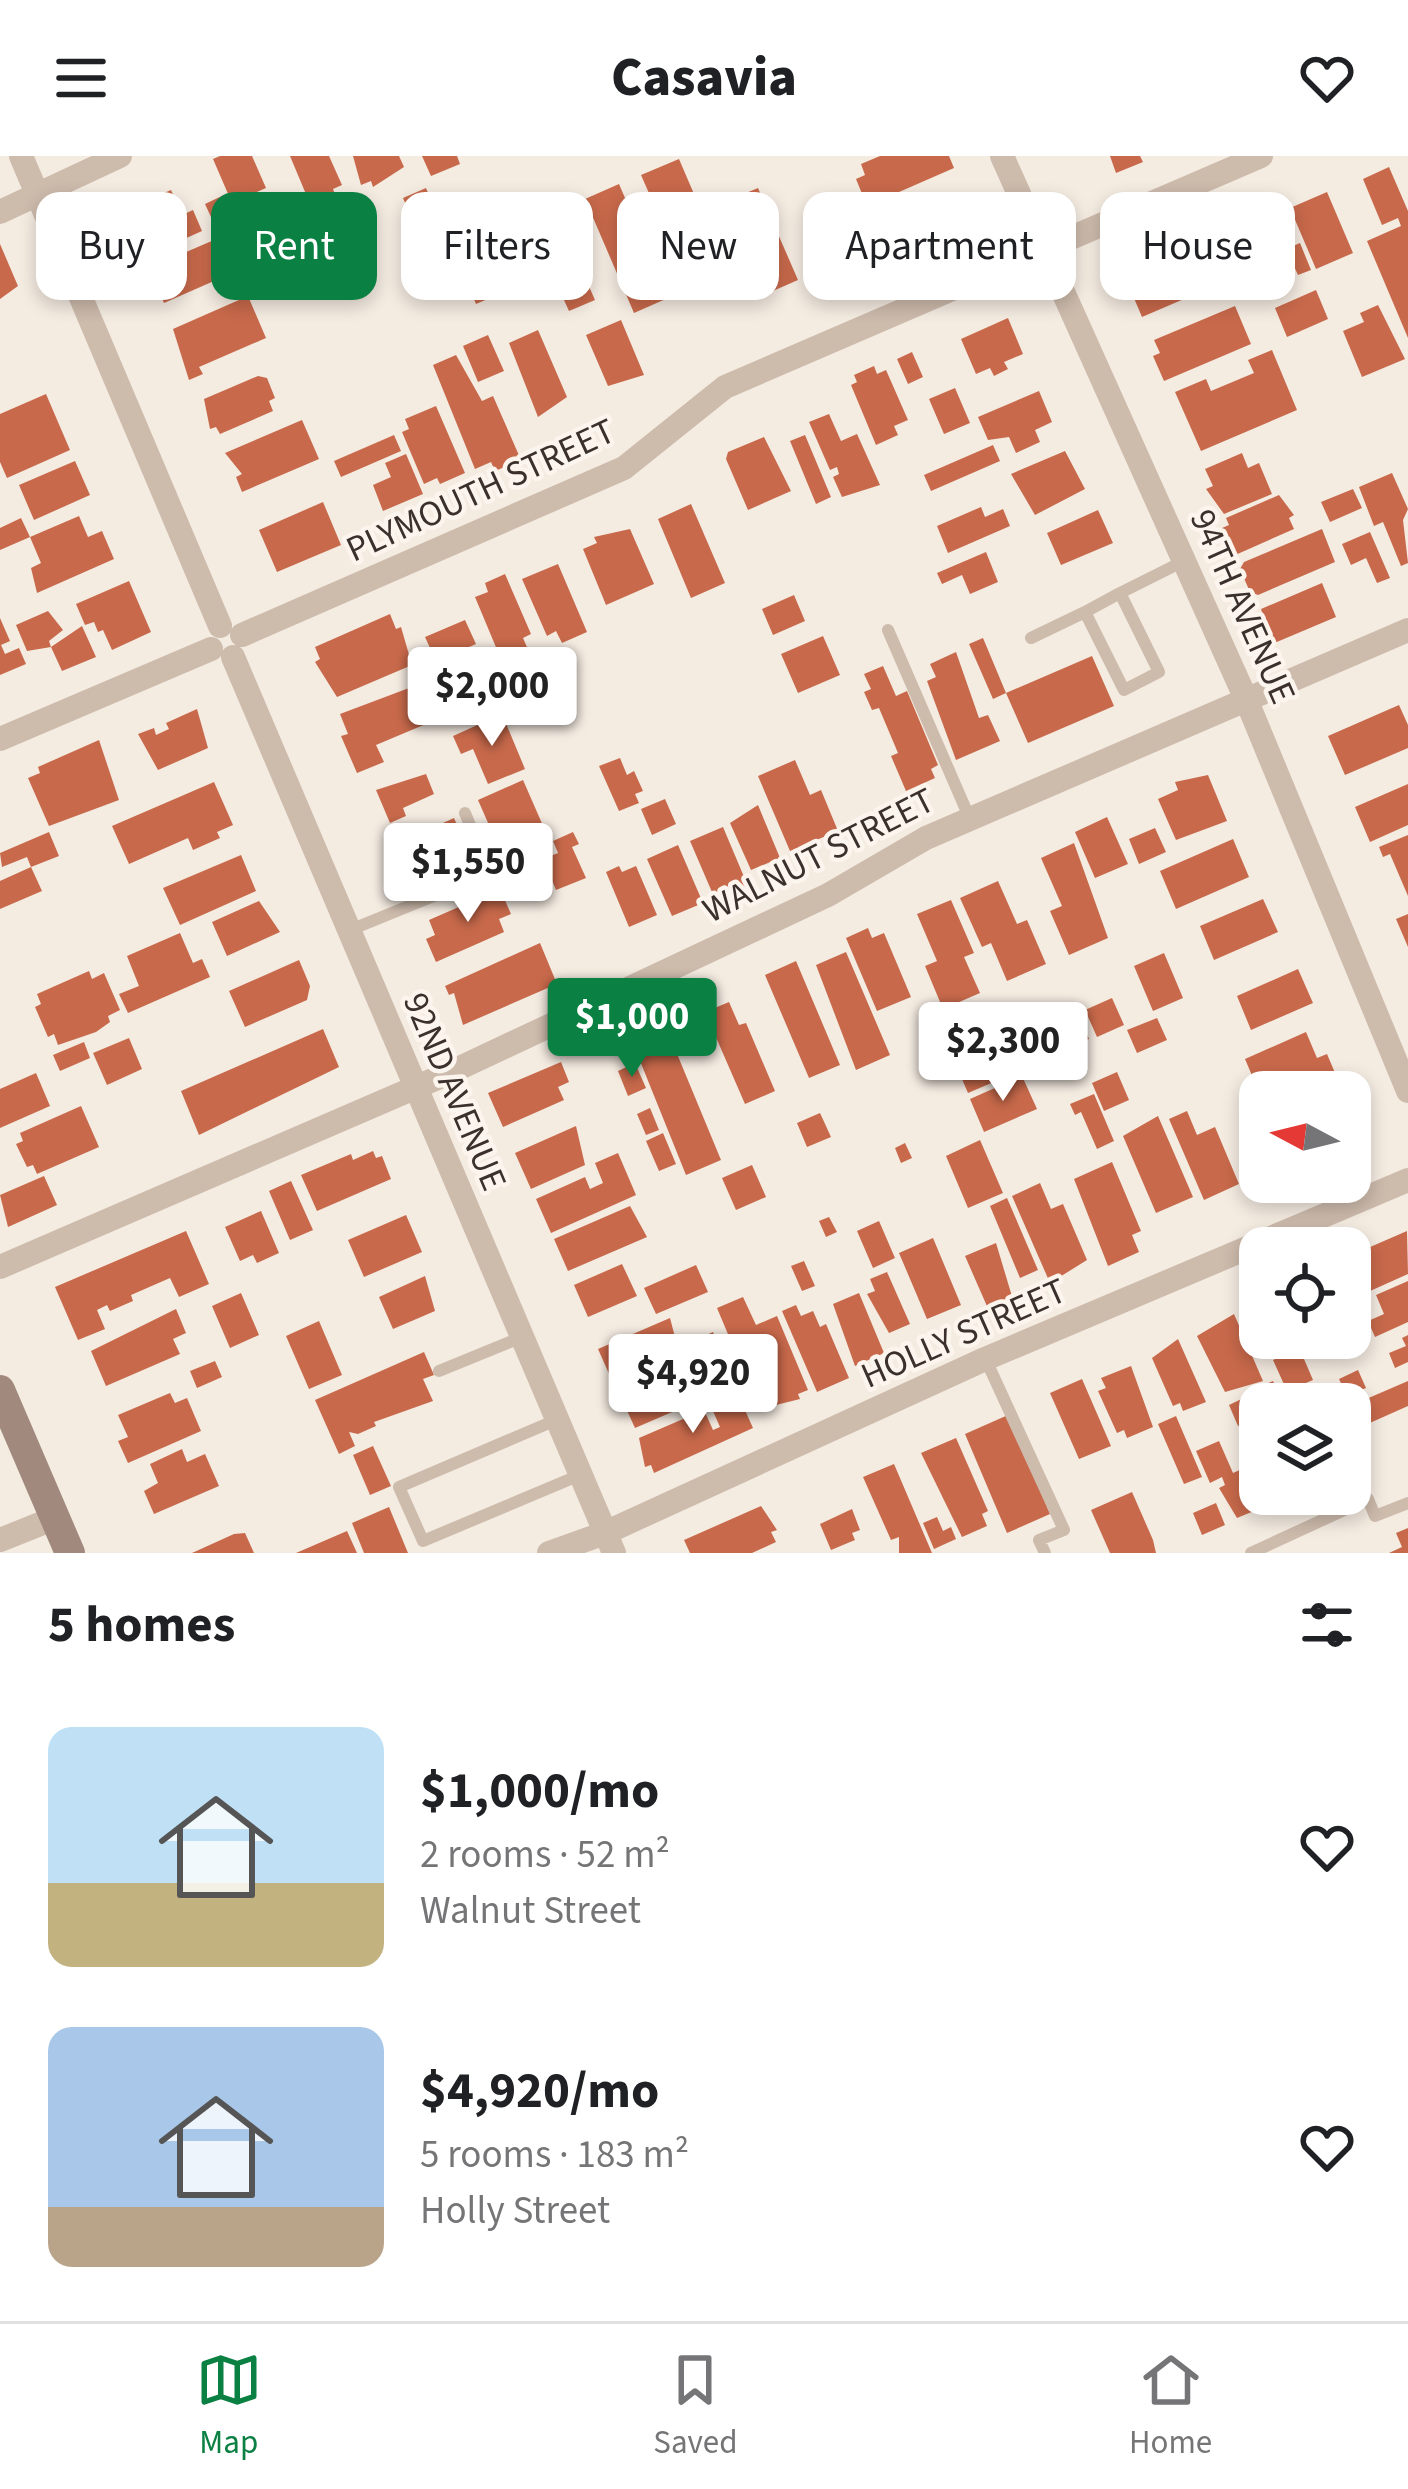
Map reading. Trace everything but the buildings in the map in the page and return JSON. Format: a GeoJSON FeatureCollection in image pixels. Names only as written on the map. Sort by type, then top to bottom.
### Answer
{"type":"FeatureCollection","features":[{"type":"Feature","properties":{"kind":"street","name":"92ND AVENUE"},"geometry":{"type":"LineString","coordinates":[[21,156],[37,192]]}},
{"type":"Feature","properties":{"kind":"street"},"geometry":{"type":"LineString","coordinates":[[44,192],[120,156]]}},
{"type":"Feature","properties":{"kind":"street","name":"94TH AVENUE"},"geometry":{"type":"LineString","coordinates":[[1002,156],[1017,192]]}},
{"type":"Feature","properties":{"kind":"street","name":"PLYMOUTH STREET"},"geometry":{"type":"LineString","coordinates":[[1076,237],[1261,156]]}},
{"type":"Feature","properties":{"kind":"street"},"geometry":{"type":"LineString","coordinates":[[0,212],[36,196]]}},
{"type":"Feature","properties":{"kind":"street","name":"92ND AVENUE"},"geometry":{"type":"LineString","coordinates":[[82,300],[609,1543]]}},
{"type":"Feature","properties":{"kind":"street","name":"PLYMOUTH STREET"},"geometry":{"type":"LineString","coordinates":[[0,740],[624,468],[724,387],[930,300]]}},
{"type":"Feature","properties":{"kind":"street","name":"94TH AVENUE"},"geometry":{"type":"LineString","coordinates":[[1065,300],[1246,699],[1408,1091]]}},
{"type":"Feature","properties":{"kind":"street","name":"WALNUT STREET"},"geometry":{"type":"LineString","coordinates":[[0,1267],[417,1088],[828,895],[970,819],[1408,630]]}},
{"type":"Feature","properties":{"kind":"street","name":"HOLLY STREET"},"geometry":{"type":"LineString","coordinates":[[549,1553],[609,1543],[985,1359],[1408,1180]]}},
{"type":"Feature","properties":{"kind":"street"},"geometry":{"type":"LineString","coordinates":[[0,1390],[70,1553]]}},
{"type":"Feature","properties":{"kind":"street"},"geometry":{"type":"LineString","coordinates":[[0,1540],[55,1518]]}},
{"type":"Feature","properties":{"kind":"lane"},"geometry":{"type":"LineString","coordinates":[[1031,638],[1185,561]]}},
{"type":"Feature","properties":{"kind":"lane"},"geometry":{"type":"LineString","coordinates":[[1085,612],[1124,690],[1159,672],[1120,593]]}},
{"type":"Feature","properties":{"kind":"lane"},"geometry":{"type":"LineString","coordinates":[[888,631],[970,819]]}},
{"type":"Feature","properties":{"kind":"lane"},"geometry":{"type":"LineString","coordinates":[[349,931],[490,874],[465,813]]}},
{"type":"Feature","properties":{"kind":"lane"},"geometry":{"type":"LineString","coordinates":[[439,1371],[520,1339]]}},
{"type":"Feature","properties":{"kind":"lane"},"geometry":{"type":"LineString","coordinates":[[985,1359],[1064,1530],[1039,1540],[1045,1553]]}},
{"type":"Feature","properties":{"kind":"lane"},"geometry":{"type":"LineString","coordinates":[[556,1420],[399,1487],[423,1541],[580,1475]]}},
{"type":"Feature","properties":{"kind":"lane"},"geometry":{"type":"LineString","coordinates":[[1252,1553],[1369,1499],[1375,1516],[1408,1503]]}}]}
